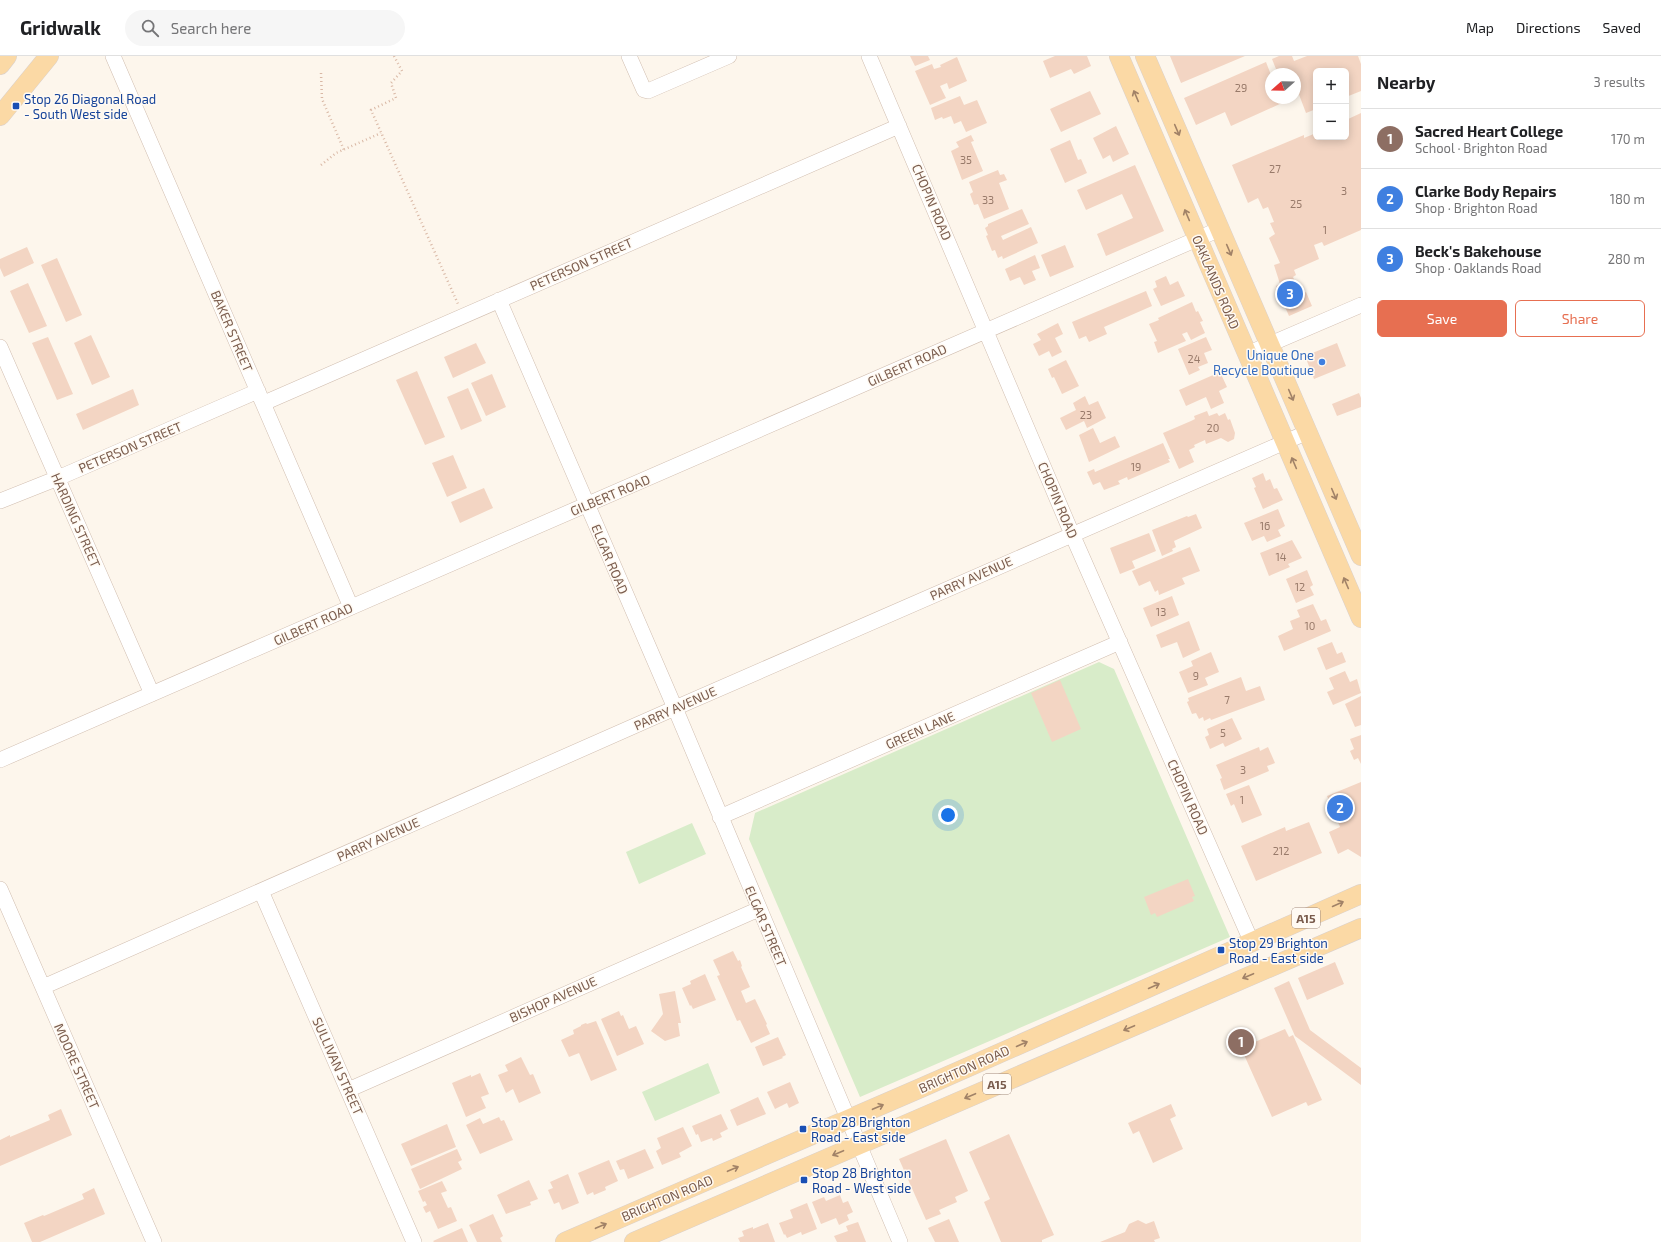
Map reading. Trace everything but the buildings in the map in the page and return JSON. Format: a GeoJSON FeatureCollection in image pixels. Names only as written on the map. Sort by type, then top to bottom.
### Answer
{"type":"FeatureCollection","features":[{"type":"Feature","properties":{"kind":"main road"},"geometry":{"type":"LineString","coordinates":[[0,65],[7,56]]}},
{"type":"Feature","properties":{"kind":"main road"},"geometry":{"type":"LineString","coordinates":[[0,116],[49,56]]}},
{"type":"Feature","properties":{"kind":"main road","name":"OAKLANDS ROAD"},"geometry":{"type":"LineString","coordinates":[[1119,56],[1361,618]]}},
{"type":"Feature","properties":{"kind":"main road","name":"OAKLANDS ROAD"},"geometry":{"type":"LineString","coordinates":[[1145,56],[1361,556]]}},
{"type":"Feature","properties":{"kind":"main road","name":"BRIGHTON ROAD"},"geometry":{"type":"LineString","coordinates":[[566,1242],[848,1120],[1361,894]]}},
{"type":"Feature","properties":{"kind":"main road","name":"BRIGHTON ROAD"},"geometry":{"type":"LineString","coordinates":[[634,1242],[1361,928]]}},
{"type":"Feature","properties":{"kind":"street","name":"BAKER STREET"},"geometry":{"type":"LineString","coordinates":[[113,56],[351,607]]}},
{"type":"Feature","properties":{"kind":"street"},"geometry":{"type":"LineString","coordinates":[[629,56],[644,90],[648,91],[654,90],[729,56]]}},
{"type":"Feature","properties":{"kind":"street","name":"CHOPIN ROAD"},"geometry":{"type":"LineString","coordinates":[[869,56],[1072,534],[1252,943]]}},
{"type":"Feature","properties":{"kind":"street","name":"PETERSON STREET"},"geometry":{"type":"LineString","coordinates":[[0,501],[499,300],[899,126]]}},
{"type":"Feature","properties":{"kind":"street","name":"GILBERT ROAD"},"geometry":{"type":"LineString","coordinates":[[0,760],[1220,229]]}},
{"type":"Feature","properties":{"kind":"street","name":"ELGAR ROAD"},"geometry":{"type":"LineString","coordinates":[[499,300],[674,708]]}},
{"type":"Feature","properties":{"kind":"street"},"geometry":{"type":"LineString","coordinates":[[1247,354],[1361,305]]}},
{"type":"Feature","properties":{"kind":"street","name":"HARDING STREET"},"geometry":{"type":"LineString","coordinates":[[0,347],[152,694]]}},
{"type":"Feature","properties":{"kind":"street","name":"PARRY AVENUE"},"geometry":{"type":"LineString","coordinates":[[43,987],[674,708],[1308,432]]}},
{"type":"Feature","properties":{"kind":"street","name":"GREEN LANE"},"geometry":{"type":"LineString","coordinates":[[720,817],[1120,642]]}},
{"type":"Feature","properties":{"kind":"street","name":"ELGAR STREET"},"geometry":{"type":"LineString","coordinates":[[674,708],[900,1242]]}},
{"type":"Feature","properties":{"kind":"street","name":"MOORE STREET"},"geometry":{"type":"LineString","coordinates":[[0,889],[154,1242]]}},
{"type":"Feature","properties":{"kind":"street","name":"SULLIVAN STREET"},"geometry":{"type":"LineString","coordinates":[[261,891],[414,1242]]}},
{"type":"Feature","properties":{"kind":"street","name":"BISHOP AVENUE"},"geometry":{"type":"LineString","coordinates":[[348,1090],[759,909]]}},
{"type":"Feature","properties":{"kind":"path"},"geometry":{"type":"LineString","coordinates":[[394,56],[402,71],[391,83],[396,98],[371,110],[463,315]]}},
{"type":"Feature","properties":{"kind":"path"},"geometry":{"type":"LineString","coordinates":[[321,73],[322,99],[344,150]]}},
{"type":"Feature","properties":{"kind":"path"},"geometry":{"type":"LineString","coordinates":[[321,165],[336,154],[381,133]]}},
{"type":"Feature","properties":{"kind":"green space"},"geometry":{"type":"Polygon","coordinates":[[[1099,662],[1114,669],[1230,937],[860,1097],[749,839],[755,813],[1099,662]]]}},
{"type":"Feature","properties":{"kind":"green space"},"geometry":{"type":"Polygon","coordinates":[[[692,823],[706,854],[639,884],[626,852],[692,823]]]}},
{"type":"Feature","properties":{"kind":"green space"},"geometry":{"type":"Polygon","coordinates":[[[708,1063],[720,1093],[655,1121],[642,1092],[708,1063]]]}},
{"type":"Feature","properties":{"kind":"place","name":"Stop 26 Diagonal Road - South West side"},"geometry":{"type":"Point","coordinates":[16,106]}},
{"type":"Feature","properties":{"kind":"place","name":"Beck's Bakehouse"},"geometry":{"type":"Point","coordinates":[1290,294]}},
{"type":"Feature","properties":{"kind":"place","name":"Unique One Recycle Boutique"},"geometry":{"type":"Point","coordinates":[1322,362]}},
{"type":"Feature","properties":{"kind":"place","name":"Clarke Body Repairs"},"geometry":{"type":"Point","coordinates":[1340,808]}},
{"type":"Feature","properties":{"kind":"place","name":"Stop 29 Brighton Road - East side"},"geometry":{"type":"Point","coordinates":[1221,950]}},
{"type":"Feature","properties":{"kind":"place","name":"Sacred Heart College"},"geometry":{"type":"Point","coordinates":[1241,1042]}},
{"type":"Feature","properties":{"kind":"place","name":"Stop 28 Brighton Road - East side"},"geometry":{"type":"Point","coordinates":[803,1129]}},
{"type":"Feature","properties":{"kind":"place","name":"Stop 28 Brighton Road - West side"},"geometry":{"type":"Point","coordinates":[804,1180]}}]}
